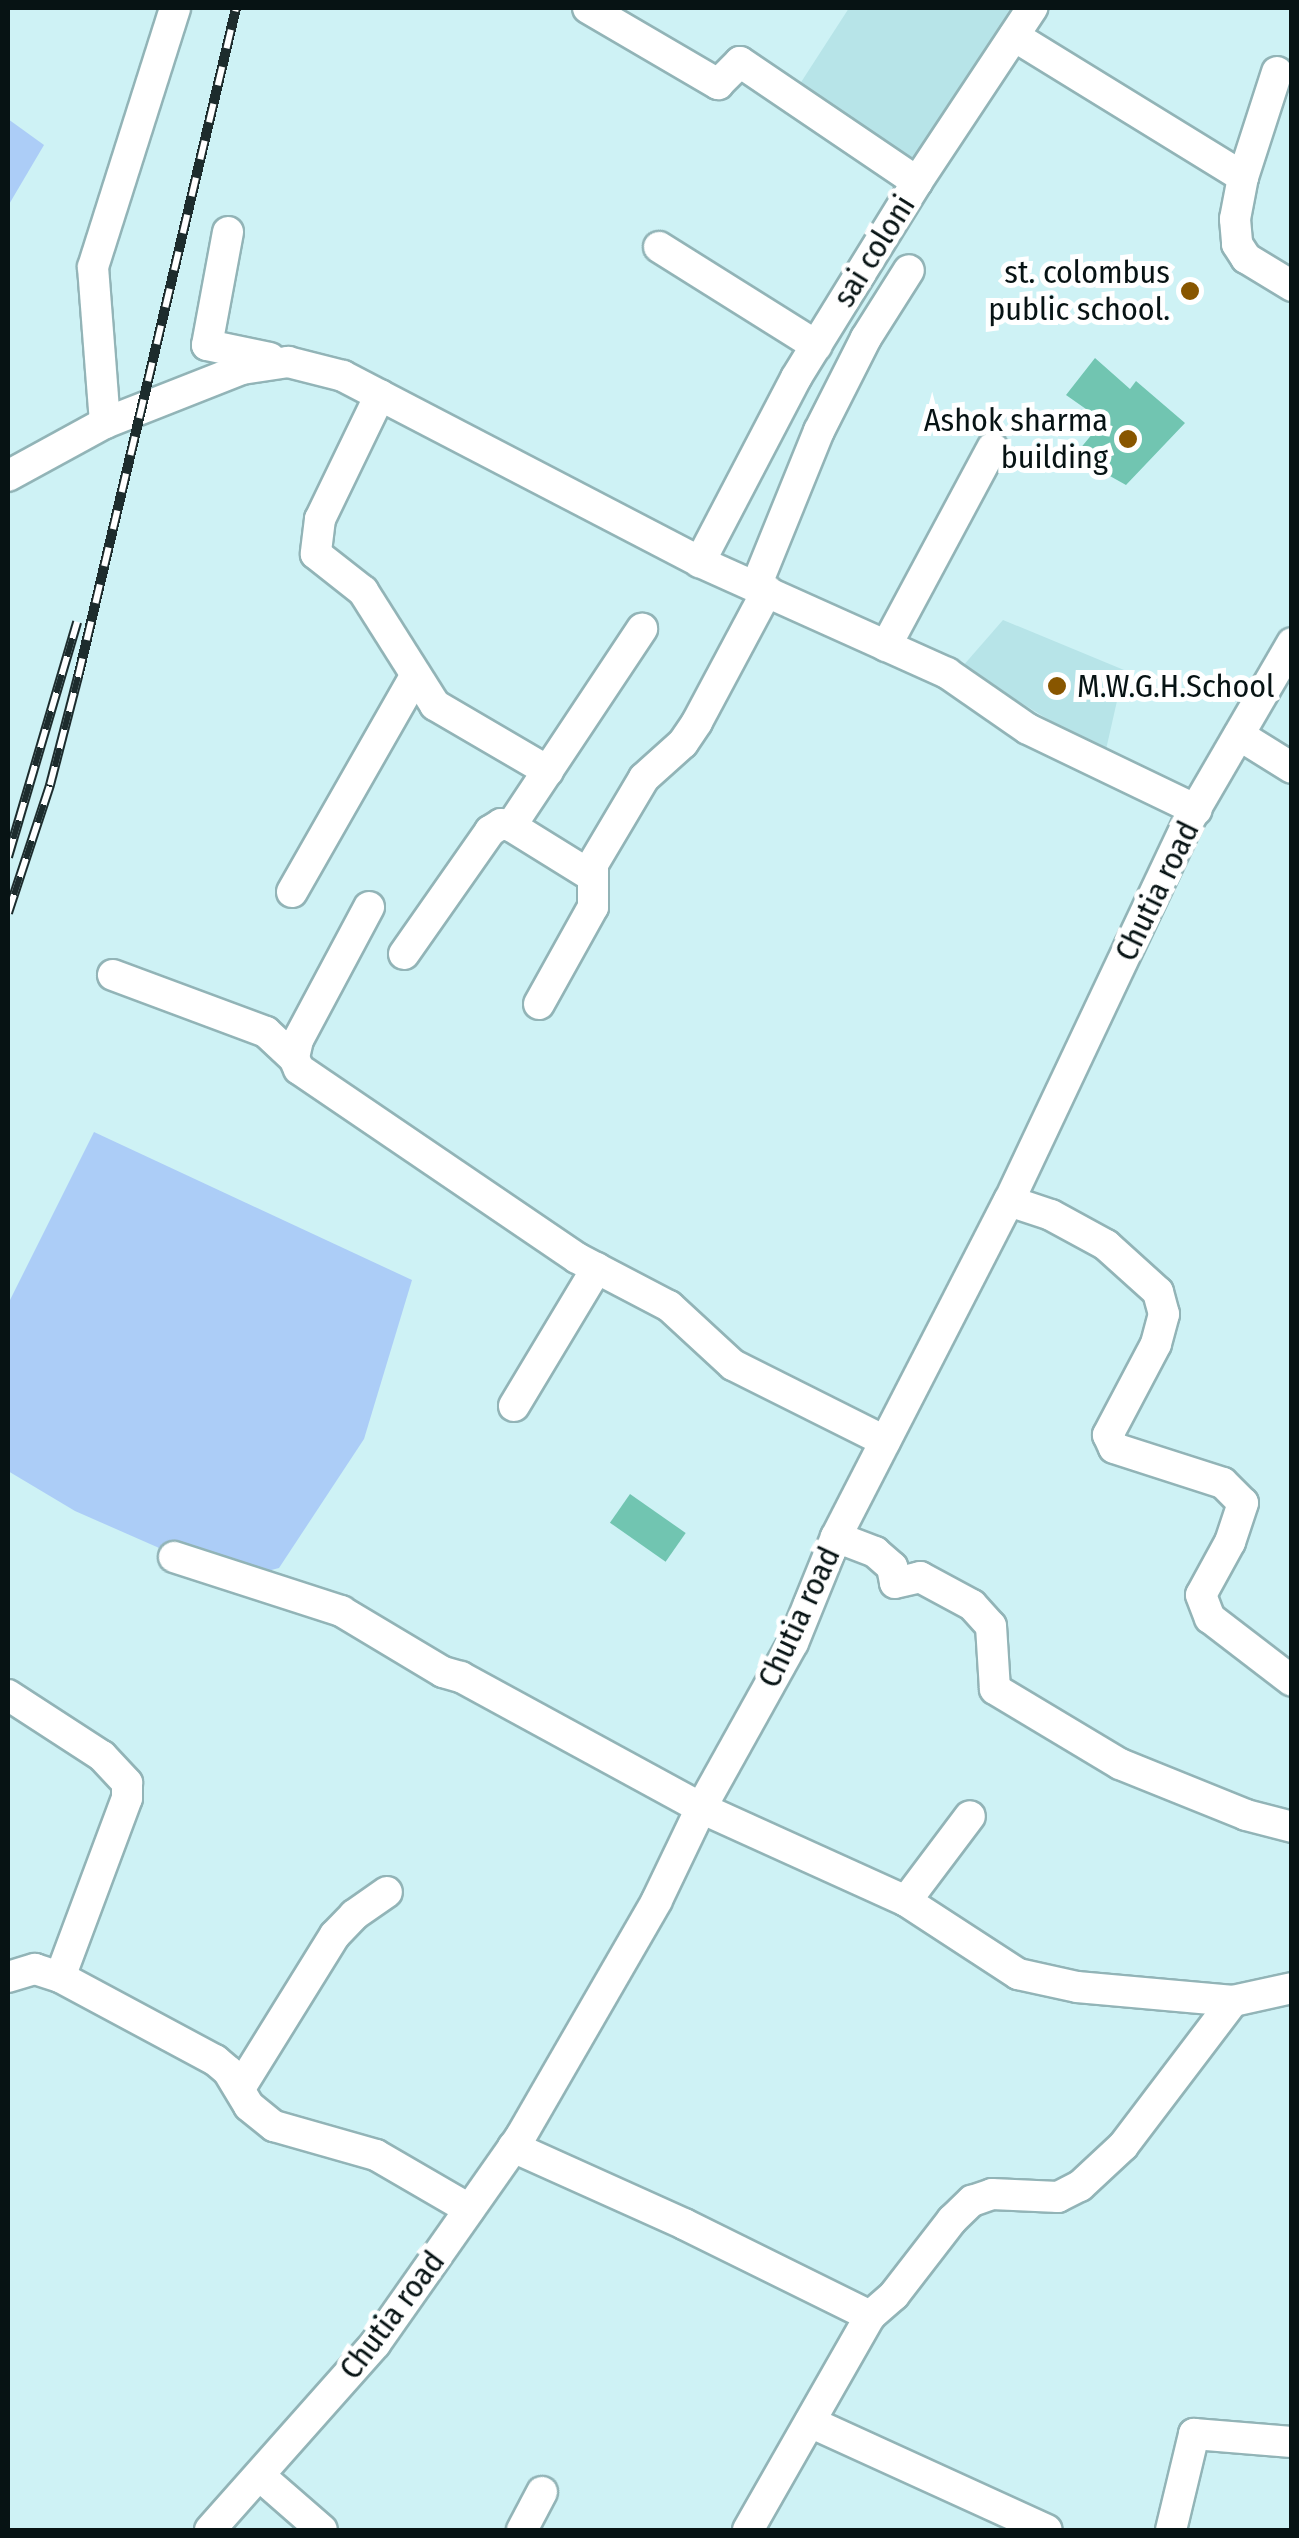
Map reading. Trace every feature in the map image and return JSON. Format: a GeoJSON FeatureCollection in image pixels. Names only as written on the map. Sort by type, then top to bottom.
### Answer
{"type":"FeatureCollection","features":[{"type":"Feature","properties":{"kind":"street"},"geometry":{"type":"LineString","coordinates":[[105,424],[92,267],[175,8]]}},
{"type":"Feature","properties":{"kind":"street","name":"sai coloni"},"geometry":{"type":"LineString","coordinates":[[588,8],[718,84],[740,62],[917,182],[817,346],[700,562]]}},
{"type":"Feature","properties":{"kind":"street"},"geometry":{"type":"LineString","coordinates":[[917,182],[1032,8]]}},
{"type":"Feature","properties":{"kind":"street"},"geometry":{"type":"LineString","coordinates":[[1014,36],[1243,178]]}},
{"type":"Feature","properties":{"kind":"street"},"geometry":{"type":"LineString","coordinates":[[1277,72],[1243,178],[1236,219],[1237,244],[1246,258],[1292,286]]}},
{"type":"Feature","properties":{"kind":"street"},"geometry":{"type":"LineString","coordinates":[[228,232],[207,345],[343,376],[700,562],[946,673],[1028,729],[1196,810]]}},
{"type":"Feature","properties":{"kind":"street"},"geometry":{"type":"LineString","coordinates":[[659,247],[817,346]]}},
{"type":"Feature","properties":{"kind":"street"},"geometry":{"type":"LineString","coordinates":[[539,1004],[593,907],[590,875],[644,778],[683,743],[697,722],[761,589],[819,431],[866,338],[909,270]]}},
{"type":"Feature","properties":{"kind":"street"},"geometry":{"type":"LineString","coordinates":[[8,476],[105,424],[242,369],[288,362]]}},
{"type":"Feature","properties":{"kind":"street"},"geometry":{"type":"LineString","coordinates":[[380,395],[320,520],[315,543],[322,560],[363,591],[427,697],[442,710],[548,771]]}},
{"type":"Feature","properties":{"kind":"street"},"geometry":{"type":"LineString","coordinates":[[886,646],[992,448]]}},
{"type":"Feature","properties":{"kind":"street"},"geometry":{"type":"LineString","coordinates":[[512,826],[642,629]]}},
{"type":"Feature","properties":{"kind":"street","name":"Chutia road"},"geometry":{"type":"LineString","coordinates":[[210,2530],[375,2344],[512,2147],[657,1900],[701,1808],[792,1643],[836,1537],[1009,1202],[1196,810],[1292,643]]}},
{"type":"Feature","properties":{"kind":"street"},"geometry":{"type":"LineString","coordinates":[[292,892],[415,676]]}},
{"type":"Feature","properties":{"kind":"street"},"geometry":{"type":"LineString","coordinates":[[1239,735],[1292,768]]}},
{"type":"Feature","properties":{"kind":"street"},"geometry":{"type":"LineString","coordinates":[[404,954],[490,831],[501,824],[512,826],[590,875]]}},
{"type":"Feature","properties":{"kind":"street"},"geometry":{"type":"LineString","coordinates":[[294,1058],[298,1040],[369,907]]}},
{"type":"Feature","properties":{"kind":"street"},"geometry":{"type":"LineString","coordinates":[[113,975],[266,1032],[314,1082],[597,1268],[684,1317],[733,1364],[885,1441]]}},
{"type":"Feature","properties":{"kind":"street"},"geometry":{"type":"LineString","coordinates":[[1009,1202],[1051,1215],[1106,1245],[1158,1292],[1164,1314],[1156,1344],[1108,1435],[1114,1448],[1223,1483],[1243,1503],[1230,1542],[1202,1595],[1210,1618],[1292,1680]]}},
{"type":"Feature","properties":{"kind":"street"},"geometry":{"type":"LineString","coordinates":[[514,1406],[597,1268]]}},
{"type":"Feature","properties":{"kind":"street"},"geometry":{"type":"LineString","coordinates":[[836,1537],[875,1552],[892,1568],[896,1583],[920,1577],[972,1605],[992,1626],[994,1689],[1120,1764],[1246,1815],[1292,1828]]}},
{"type":"Feature","properties":{"kind":"street"},"geometry":{"type":"LineString","coordinates":[[174,1557],[341,1611],[443,1672],[460,1677],[701,1808],[906,1901],[1018,1974],[1077,1987],[1233,2002],[1292,1988]]}},
{"type":"Feature","properties":{"kind":"street"},"geometry":{"type":"LineString","coordinates":[[8,1695],[102,1756],[127,1783],[127,1798],[60,1977]]}},
{"type":"Feature","properties":{"kind":"street"},"geometry":{"type":"LineString","coordinates":[[906,1901],[970,1816]]}},
{"type":"Feature","properties":{"kind":"street"},"geometry":{"type":"LineString","coordinates":[[240,2088],[335,1935],[354,1915],[387,1892]]}},
{"type":"Feature","properties":{"kind":"street"},"geometry":{"type":"LineString","coordinates":[[8,1977],[35,1969],[60,1977],[214,2060],[240,2088],[249,2106],[274,2126],[376,2155],[470,2209]]}},
{"type":"Feature","properties":{"kind":"street"},"geometry":{"type":"LineString","coordinates":[[748,2530],[870,2316],[894,2295],[952,2220],[972,2202],[992,2194],[1058,2197],[1080,2186],[1123,2146],[1233,2002]]}},
{"type":"Feature","properties":{"kind":"street"},"geometry":{"type":"LineString","coordinates":[[512,2147],[684,2224],[870,2316]]}},
{"type":"Feature","properties":{"kind":"street"},"geometry":{"type":"LineString","coordinates":[[810,2422],[1047,2530]]}},
{"type":"Feature","properties":{"kind":"street"},"geometry":{"type":"LineString","coordinates":[[1171,2530],[1194,2434],[1292,2442]]}},
{"type":"Feature","properties":{"kind":"street"},"geometry":{"type":"LineString","coordinates":[[260,2476],[322,2530]]}},
{"type":"Feature","properties":{"kind":"street"},"geometry":{"type":"LineString","coordinates":[[522,2530],[542,2492]]}},
{"type":"Feature","properties":{"kind":"shaded area"},"geometry":{"type":"Polygon","coordinates":[[[849,8],[1021,8],[921,169],[796,90],[849,8]]]}},
{"type":"Feature","properties":{"kind":"shaded area"},"geometry":{"type":"Polygon","coordinates":[[[8,119],[44,145],[8,206],[8,119]]]}},
{"type":"Feature","properties":{"kind":"shaded area","name":"M.W.G.H.School"},"geometry":{"type":"Polygon","coordinates":[[[1003,620],[1124,670],[1105,754],[962,667],[1003,620]]]}},
{"type":"Feature","properties":{"kind":"shaded area"},"geometry":{"type":"Polygon","coordinates":[[[94,1132],[412,1280],[364,1439],[279,1568],[232,1580],[75,1511],[8,1471],[8,1304],[94,1132]]]}},
{"type":"Feature","properties":{"kind":"building","name":"Ashok sharma building"},"geometry":{"type":"Polygon","coordinates":[[[1095,358],[1130,389],[1136,381],[1185,423],[1126,485],[1074,456],[1103,421],[1066,395],[1095,358]]]}},
{"type":"Feature","properties":{"kind":"building"},"geometry":{"type":"Polygon","coordinates":[[[630,1494],[686,1533],[666,1562],[610,1523],[630,1494]]]}},
{"type":"Feature","properties":{"kind":"railway"},"geometry":{"type":"LineString","coordinates":[[8,913],[50,785],[78,677],[236,8]]}},
{"type":"Feature","properties":{"kind":"railway"},"geometry":{"type":"LineString","coordinates":[[8,857],[77,622]]}},
{"type":"Feature","properties":{"kind":"place","name":"st. colombus public school."},"geometry":{"type":"Point","coordinates":[1190,291]}},
{"type":"Feature","properties":{"kind":"place","name":"Ashok sharma building"},"geometry":{"type":"Point","coordinates":[1128,439]}},
{"type":"Feature","properties":{"kind":"place","name":"M.W.G.H.School"},"geometry":{"type":"Point","coordinates":[1057,686]}}]}
